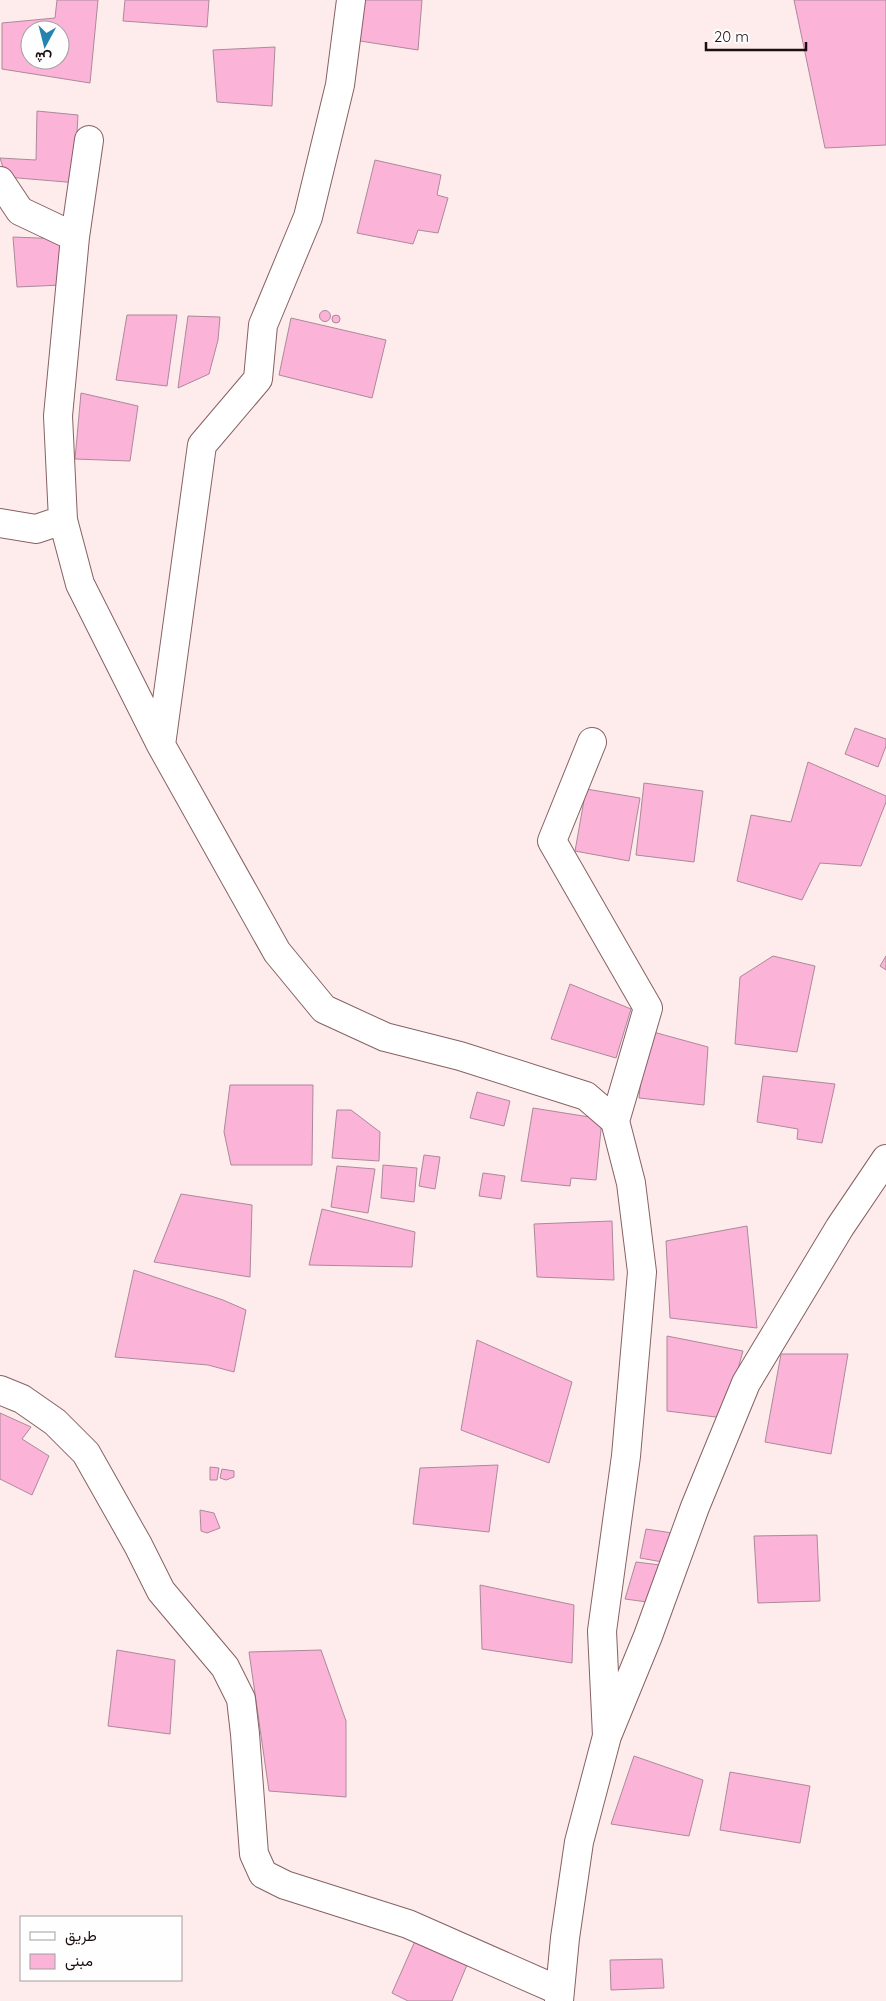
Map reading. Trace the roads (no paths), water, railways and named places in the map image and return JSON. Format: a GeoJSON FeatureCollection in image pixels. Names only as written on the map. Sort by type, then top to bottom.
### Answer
{"type":"FeatureCollection","features":[{"type":"Feature","properties":{"kind":"street"},"geometry":{"type":"LineString","coordinates":[[161,745],[202,446],[258,379],[263,324],[308,217],[340,85],[352,0]]}},
{"type":"Feature","properties":{"kind":"street"},"geometry":{"type":"LineString","coordinates":[[89,140],[75,237],[58,416],[63,520],[80,584],[161,745],[277,952],[324,1009],[386,1037],[460,1056],[586,1096],[615,1121]]}},
{"type":"Feature","properties":{"kind":"street"},"geometry":{"type":"LineString","coordinates":[[0,181],[20,211],[75,237]]}},
{"type":"Feature","properties":{"kind":"street"},"geometry":{"type":"LineString","coordinates":[[0,523],[36,529],[63,520]]}},
{"type":"Feature","properties":{"kind":"street"},"geometry":{"type":"LineString","coordinates":[[592,742],[552,841],[648,1008],[615,1121],[631,1183],[642,1272],[626,1456],[602,1631],[607,1736]]}},
{"type":"Feature","properties":{"kind":"street"},"geometry":{"type":"LineString","coordinates":[[0,1390],[22,1399],[55,1422],[86,1453],[138,1545],[161,1592],[225,1667],[241,1700],[246,1734],[254,1854],[263,1874],[285,1885],[408,1924],[559,1996],[565,1938],[579,1842],[607,1736],[648,1636],[695,1507],[746,1383],[840,1227],[886,1159]]}}]}
